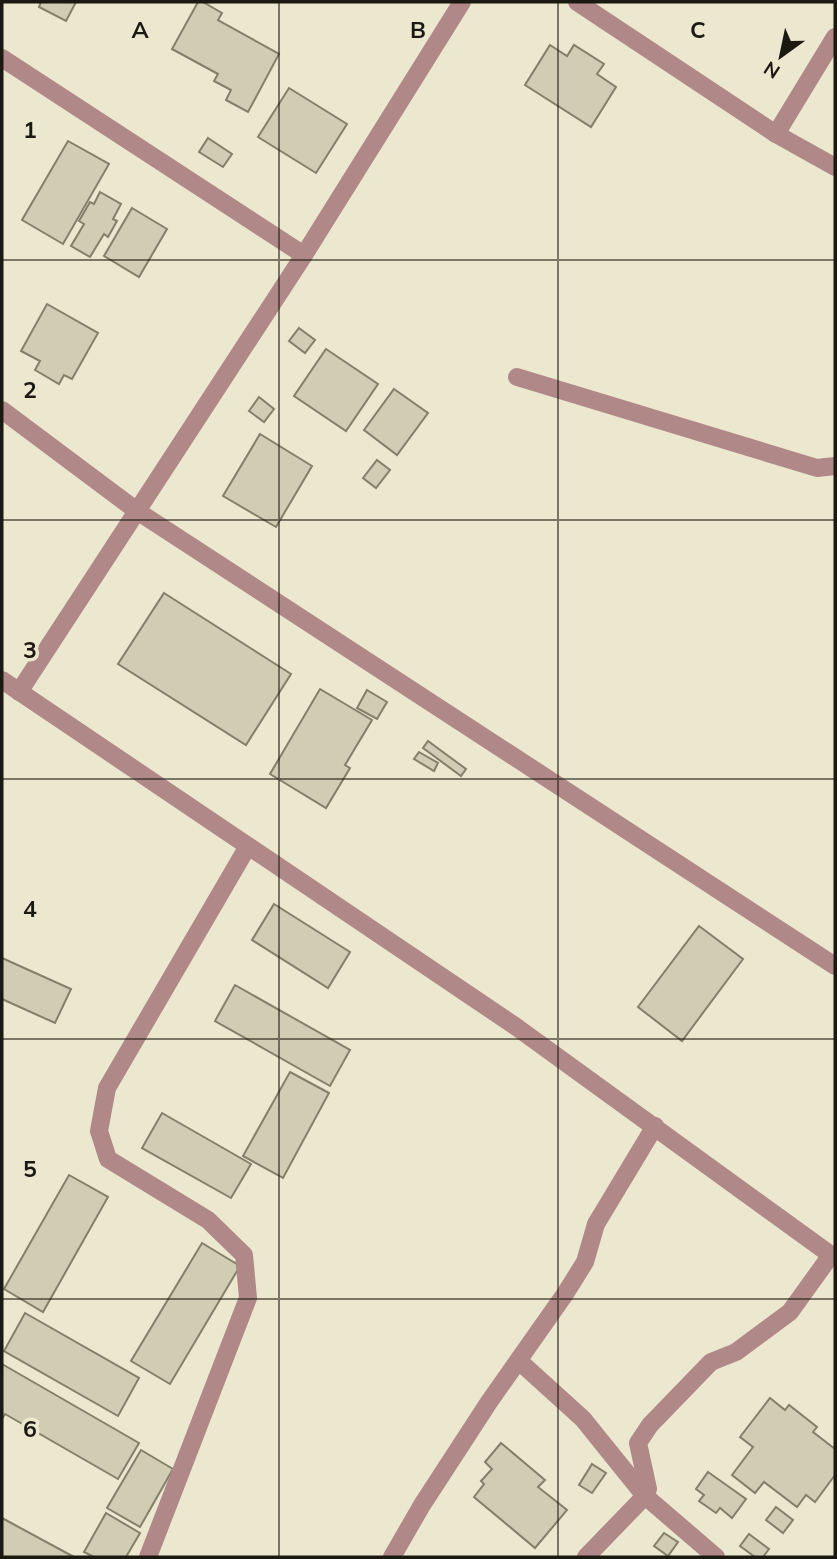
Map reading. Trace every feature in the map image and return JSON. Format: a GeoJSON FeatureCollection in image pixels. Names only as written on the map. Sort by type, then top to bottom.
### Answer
{"type":"FeatureCollection","features":[{"type":"Feature","properties":{"kind":"street"},"geometry":{"type":"LineString","coordinates":[[19,692],[304,255],[462,2]]}},
{"type":"Feature","properties":{"kind":"street"},"geometry":{"type":"LineString","coordinates":[[577,2],[776,134],[835,167]]}},
{"type":"Feature","properties":{"kind":"street"},"geometry":{"type":"LineString","coordinates":[[776,134],[835,37]]}},
{"type":"Feature","properties":{"kind":"street"},"geometry":{"type":"LineString","coordinates":[[2,58],[304,255]]}},
{"type":"Feature","properties":{"kind":"street"},"geometry":{"type":"LineString","coordinates":[[517,377],[817,468],[835,466]]}},
{"type":"Feature","properties":{"kind":"street"},"geometry":{"type":"LineString","coordinates":[[2,410],[137,510],[835,966]]}},
{"type":"Feature","properties":{"kind":"street"},"geometry":{"type":"LineString","coordinates":[[2,680],[515,1026],[833,1257],[790,1312],[736,1352],[711,1362],[650,1425],[638,1443],[649,1489],[586,1557]]}},
{"type":"Feature","properties":{"kind":"street"},"geometry":{"type":"LineString","coordinates":[[148,1557],[248,1298],[244,1255],[208,1220],[108,1159],[99,1131],[107,1088],[248,846]]}},
{"type":"Feature","properties":{"kind":"street"},"geometry":{"type":"LineString","coordinates":[[392,1557],[422,1505],[489,1402],[565,1294],[584,1262],[596,1224],[654,1126]]}},
{"type":"Feature","properties":{"kind":"street"},"geometry":{"type":"LineString","coordinates":[[519,1361],[583,1419],[645,1496],[716,1557]]}},
{"type":"Feature","properties":{"kind":"building"},"geometry":{"type":"Polygon","coordinates":[[[41,2],[76,2],[66,21],[39,7],[41,2]]]}},
{"type":"Feature","properties":{"kind":"building"},"geometry":{"type":"Polygon","coordinates":[[[198,2],[222,13],[218,20],[279,54],[248,112],[226,100],[231,90],[214,81],[218,74],[172,49],[198,2]]]}},
{"type":"Feature","properties":{"kind":"building"},"geometry":{"type":"Polygon","coordinates":[[[550,45],[567,56],[574,45],[604,64],[597,74],[616,87],[591,127],[525,85],[550,45]]]}},
{"type":"Feature","properties":{"kind":"building"},"geometry":{"type":"Polygon","coordinates":[[[289,88],[347,124],[316,173],[258,137],[289,88]]]}},
{"type":"Feature","properties":{"kind":"building"},"geometry":{"type":"Polygon","coordinates":[[[208,138],[232,154],[223,167],[199,152],[208,138]]]}},
{"type":"Feature","properties":{"kind":"building"},"geometry":{"type":"Polygon","coordinates":[[[68,141],[109,164],[63,244],[22,220],[68,141]]]}},
{"type":"Feature","properties":{"kind":"building"},"geometry":{"type":"Polygon","coordinates":[[[100,192],[121,204],[113,219],[117,221],[108,237],[104,234],[90,257],[71,246],[84,224],[79,221],[90,202],[94,204],[100,192]]]}},
{"type":"Feature","properties":{"kind":"building"},"geometry":{"type":"Polygon","coordinates":[[[132,208],[167,229],[139,277],[104,256],[132,208]]]}},
{"type":"Feature","properties":{"kind":"building"},"geometry":{"type":"Polygon","coordinates":[[[47,304],[98,333],[72,379],[64,375],[59,384],[35,370],[40,361],[21,351],[47,304]]]}},
{"type":"Feature","properties":{"kind":"building"},"geometry":{"type":"Polygon","coordinates":[[[299,328],[315,340],[305,353],[289,341],[299,328]]]}},
{"type":"Feature","properties":{"kind":"building"},"geometry":{"type":"Polygon","coordinates":[[[326,349],[378,384],[346,431],[294,396],[326,349]]]}},
{"type":"Feature","properties":{"kind":"building"},"geometry":{"type":"Polygon","coordinates":[[[394,389],[428,413],[397,455],[364,430],[394,389]]]}},
{"type":"Feature","properties":{"kind":"building"},"geometry":{"type":"Polygon","coordinates":[[[259,397],[274,409],[264,422],[249,411],[259,397]]]}},
{"type":"Feature","properties":{"kind":"building"},"geometry":{"type":"Polygon","coordinates":[[[260,434],[312,466],[276,527],[223,496],[260,434]]]}},
{"type":"Feature","properties":{"kind":"building"},"geometry":{"type":"Polygon","coordinates":[[[377,460],[390,470],[376,488],[363,478],[377,460]]]}},
{"type":"Feature","properties":{"kind":"building"},"geometry":{"type":"Polygon","coordinates":[[[164,593],[291,674],[246,745],[118,664],[164,593]]]}},
{"type":"Feature","properties":{"kind":"building"},"geometry":{"type":"Polygon","coordinates":[[[320,689],[372,720],[345,765],[350,768],[326,808],[270,774],[320,689]]]}},
{"type":"Feature","properties":{"kind":"building"},"geometry":{"type":"Polygon","coordinates":[[[367,690],[387,702],[377,719],[357,708],[367,690]]]}},
{"type":"Feature","properties":{"kind":"building"},"geometry":{"type":"Polygon","coordinates":[[[428,741],[466,769],[461,776],[423,748],[428,741]]]}},
{"type":"Feature","properties":{"kind":"building"},"geometry":{"type":"Polygon","coordinates":[[[419,752],[438,763],[434,771],[414,759],[419,752]]]}},
{"type":"Feature","properties":{"kind":"building"},"geometry":{"type":"Polygon","coordinates":[[[274,904],[350,952],[328,988],[252,940],[274,904]]]}},
{"type":"Feature","properties":{"kind":"building"},"geometry":{"type":"Polygon","coordinates":[[[699,926],[743,959],[682,1041],[638,1007],[699,926]]]}},
{"type":"Feature","properties":{"kind":"building"},"geometry":{"type":"Polygon","coordinates":[[[2,958],[71,989],[55,1023],[2,999],[2,958]]]}},
{"type":"Feature","properties":{"kind":"building"},"geometry":{"type":"Polygon","coordinates":[[[235,985],[350,1050],[330,1086],[215,1021],[235,985]]]}},
{"type":"Feature","properties":{"kind":"building"},"geometry":{"type":"Polygon","coordinates":[[[290,1072],[329,1093],[283,1178],[243,1156],[290,1072]]]}},
{"type":"Feature","properties":{"kind":"building"},"geometry":{"type":"Polygon","coordinates":[[[162,1113],[251,1164],[231,1198],[142,1148],[162,1113]]]}},
{"type":"Feature","properties":{"kind":"building"},"geometry":{"type":"Polygon","coordinates":[[[69,1175],[108,1197],[43,1312],[4,1289],[69,1175]]]}},
{"type":"Feature","properties":{"kind":"building"},"geometry":{"type":"Polygon","coordinates":[[[202,1243],[240,1266],[170,1384],[131,1361],[202,1243]]]}},
{"type":"Feature","properties":{"kind":"building"},"geometry":{"type":"Polygon","coordinates":[[[25,1313],[139,1378],[118,1416],[4,1351],[25,1313]]]}},
{"type":"Feature","properties":{"kind":"building"},"geometry":{"type":"Polygon","coordinates":[[[2,1364],[139,1443],[118,1479],[5,1414],[2,1419],[2,1364]]]}},
{"type":"Feature","properties":{"kind":"building"},"geometry":{"type":"Polygon","coordinates":[[[770,1398],[785,1410],[789,1405],[817,1427],[813,1432],[835,1449],[835,1475],[815,1502],[806,1495],[797,1507],[764,1482],[755,1493],[732,1475],[753,1447],[740,1437],[770,1398]]]}},
{"type":"Feature","properties":{"kind":"building"},"geometry":{"type":"Polygon","coordinates":[[[501,1443],[545,1480],[538,1487],[567,1510],[535,1548],[474,1497],[484,1484],[481,1481],[492,1469],[485,1462],[501,1443]]]}},
{"type":"Feature","properties":{"kind":"building"},"geometry":{"type":"Polygon","coordinates":[[[141,1450],[173,1469],[140,1527],[107,1508],[141,1450]]]}},
{"type":"Feature","properties":{"kind":"building"},"geometry":{"type":"Polygon","coordinates":[[[592,1464],[606,1473],[592,1493],[579,1485],[592,1464]]]}},
{"type":"Feature","properties":{"kind":"building"},"geometry":{"type":"Polygon","coordinates":[[[708,1472],[746,1499],[732,1518],[720,1508],[716,1513],[699,1501],[704,1495],[696,1489],[708,1472]]]}},
{"type":"Feature","properties":{"kind":"building"},"geometry":{"type":"Polygon","coordinates":[[[776,1507],[793,1520],[783,1533],[766,1520],[776,1507]]]}},
{"type":"Feature","properties":{"kind":"building"},"geometry":{"type":"Polygon","coordinates":[[[106,1513],[140,1533],[126,1557],[94,1557],[84,1552],[106,1513]]]}},
{"type":"Feature","properties":{"kind":"building"},"geometry":{"type":"Polygon","coordinates":[[[2,1518],[74,1557],[2,1557],[2,1518]]]}},
{"type":"Feature","properties":{"kind":"building"},"geometry":{"type":"Polygon","coordinates":[[[664,1533],[678,1542],[668,1556],[654,1546],[664,1533]]]}},
{"type":"Feature","properties":{"kind":"building"},"geometry":{"type":"Polygon","coordinates":[[[749,1534],[769,1549],[763,1557],[755,1557],[740,1546],[749,1534]]]}}]}
